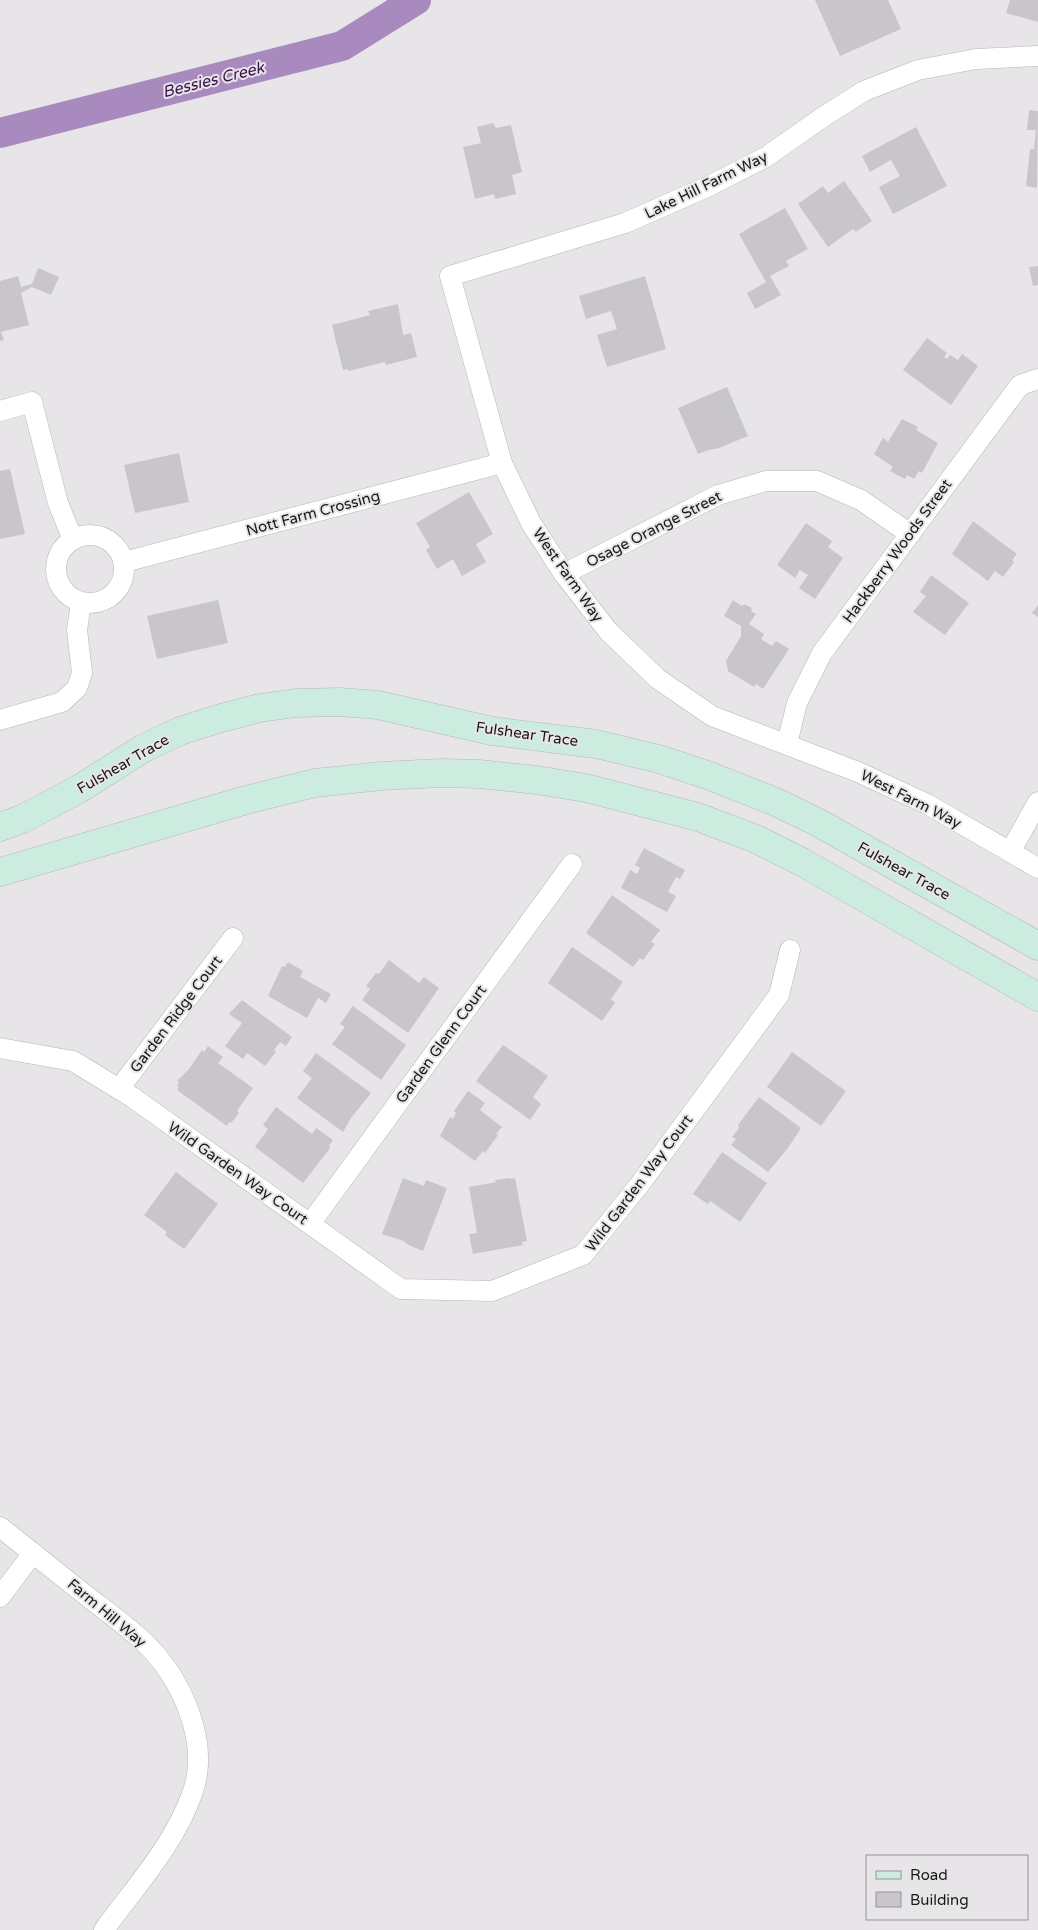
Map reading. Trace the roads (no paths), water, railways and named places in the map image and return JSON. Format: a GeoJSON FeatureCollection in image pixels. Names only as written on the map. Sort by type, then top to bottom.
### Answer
{"type":"FeatureCollection","features":[{"type":"Feature","properties":{"kind":"street","name":"Lake Hill Farm Way"},"geometry":{"type":"LineString","coordinates":[[450,276],[625,223],[707,187],[766,158],[864,91],[918,70],[976,59],[1038,56]]}},
{"type":"Feature","properties":{"kind":"street","name":"West Farm Way"},"geometry":{"type":"LineString","coordinates":[[450,276],[502,463],[531,523],[564,574],[608,630],[658,679],[712,716],[858,772],[927,804],[1038,868]]}},
{"type":"Feature","properties":{"kind":"street","name":"Hackberry Woods Street"},"geometry":{"type":"LineString","coordinates":[[787,744],[797,703],[822,653],[1020,385],[1038,378]]}},
{"type":"Feature","properties":{"kind":"street"},"geometry":{"type":"LineString","coordinates":[[0,411],[32,402],[58,503],[73,540]]}},
{"type":"Feature","properties":{"kind":"street","name":"Nott Farm Crossing"},"geometry":{"type":"LineString","coordinates":[[124,562],[502,463]]}},
{"type":"Feature","properties":{"kind":"street","name":"Osage Orange Street"},"geometry":{"type":"LineString","coordinates":[[564,574],[718,495],[766,482],[816,481],[861,500],[910,534]]}},
{"type":"Feature","properties":{"kind":"street"},"geometry":{"type":"LineString","coordinates":[[87,535],[106,539],[115,546],[124,562],[122,580],[118,590],[109,598],[93,603],[81,603],[70,597],[62,588],[57,578],[57,560],[62,550],[73,540],[87,535]]}},
{"type":"Feature","properties":{"kind":"street"},"geometry":{"type":"LineString","coordinates":[[0,720],[62,702],[77,688],[82,674],[77,630],[81,603]]}},
{"type":"Feature","properties":{"kind":"street","name":"Fulshear Trace"},"geometry":{"type":"LineString","coordinates":[[0,827],[46,807],[79,789],[144,748],[180,731],[244,712],[296,703],[340,702],[378,705],[492,731],[596,744],[659,759],[710,776],[776,802],[819,823],[1038,946]]}},
{"type":"Feature","properties":{"kind":"street"},"geometry":{"type":"LineString","coordinates":[[0,872],[254,798],[315,783],[381,776],[441,773],[479,774],[537,780],[586,788],[698,816],[756,839],[802,862],[1038,997]]}},
{"type":"Feature","properties":{"kind":"street"},"geometry":{"type":"LineString","coordinates":[[698,816],[710,776]]}},
{"type":"Feature","properties":{"kind":"street"},"geometry":{"type":"LineString","coordinates":[[1010,852],[1038,802]]}},
{"type":"Feature","properties":{"kind":"street","name":"Garden Glenn Court"},"geometry":{"type":"LineString","coordinates":[[310,1224],[572,864]]}},
{"type":"Feature","properties":{"kind":"street","name":"Garden Ridge Court"},"geometry":{"type":"LineString","coordinates":[[126,1093],[233,938]]}},
{"type":"Feature","properties":{"kind":"street","name":"Wild Garden Way Court"},"geometry":{"type":"LineString","coordinates":[[0,1048],[73,1061],[126,1093],[401,1289],[492,1291],[583,1255],[640,1184],[779,995],[790,950]]}},
{"type":"Feature","properties":{"kind":"street","name":"Farm Hill Way"},"geometry":{"type":"LineString","coordinates":[[0,1527],[145,1643],[171,1676],[186,1703],[195,1728],[198,1763],[193,1792],[175,1832],[104,1930]]}},
{"type":"Feature","properties":{"kind":"street"},"geometry":{"type":"LineString","coordinates":[[0,1597],[33,1553]]}},
{"type":"Feature","properties":{"kind":"waterway","name":"Bessies Creek"},"geometry":{"type":"LineString","coordinates":[[0,133],[342,46],[416,0]]}}]}
